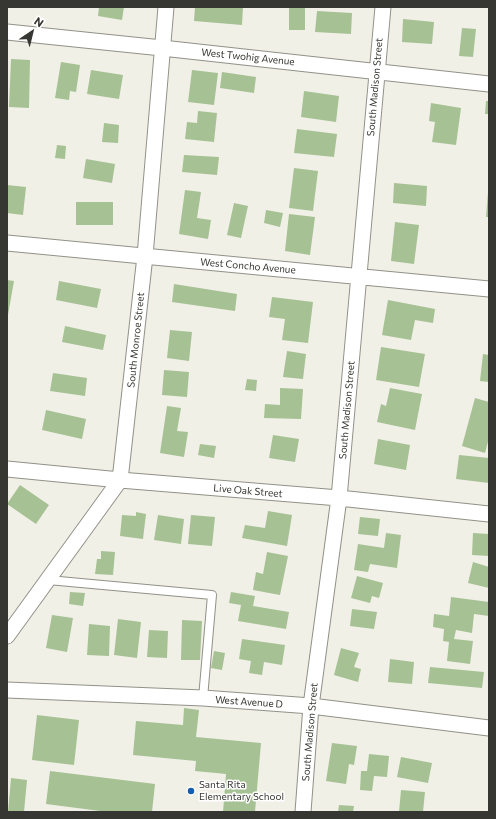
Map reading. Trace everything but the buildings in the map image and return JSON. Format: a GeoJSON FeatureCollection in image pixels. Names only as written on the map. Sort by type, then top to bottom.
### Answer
{"type":"FeatureCollection","features":[{"type":"Feature","properties":{"kind":"street","name":"South Monroe Street"},"geometry":{"type":"LineString","coordinates":[[7,636],[120,480],[145,256],[166,7]]}},
{"type":"Feature","properties":{"kind":"street","name":"South Madison Street"},"geometry":{"type":"LineString","coordinates":[[303,812],[311,706],[339,498],[376,71],[383,7]]}},
{"type":"Feature","properties":{"kind":"street","name":"West Twohig Avenue"},"geometry":{"type":"LineString","coordinates":[[7,32],[489,84]]}},
{"type":"Feature","properties":{"kind":"street","name":"West Concho Avenue"},"geometry":{"type":"LineString","coordinates":[[7,243],[489,289]]}},
{"type":"Feature","properties":{"kind":"street","name":"Live Oak Street"},"geometry":{"type":"LineString","coordinates":[[7,469],[339,498],[489,514]]}},
{"type":"Feature","properties":{"kind":"street","name":"West Avenue D"},"geometry":{"type":"LineString","coordinates":[[7,690],[202,698],[311,706],[489,728]]}},
{"type":"Feature","properties":{"kind":"lane"},"geometry":{"type":"LineString","coordinates":[[48,580],[212,595],[202,698]]}},
{"type":"Feature","properties":{"kind":"place","name":"Santa Rita Elementary School"},"geometry":{"type":"Point","coordinates":[191,791]}}]}
